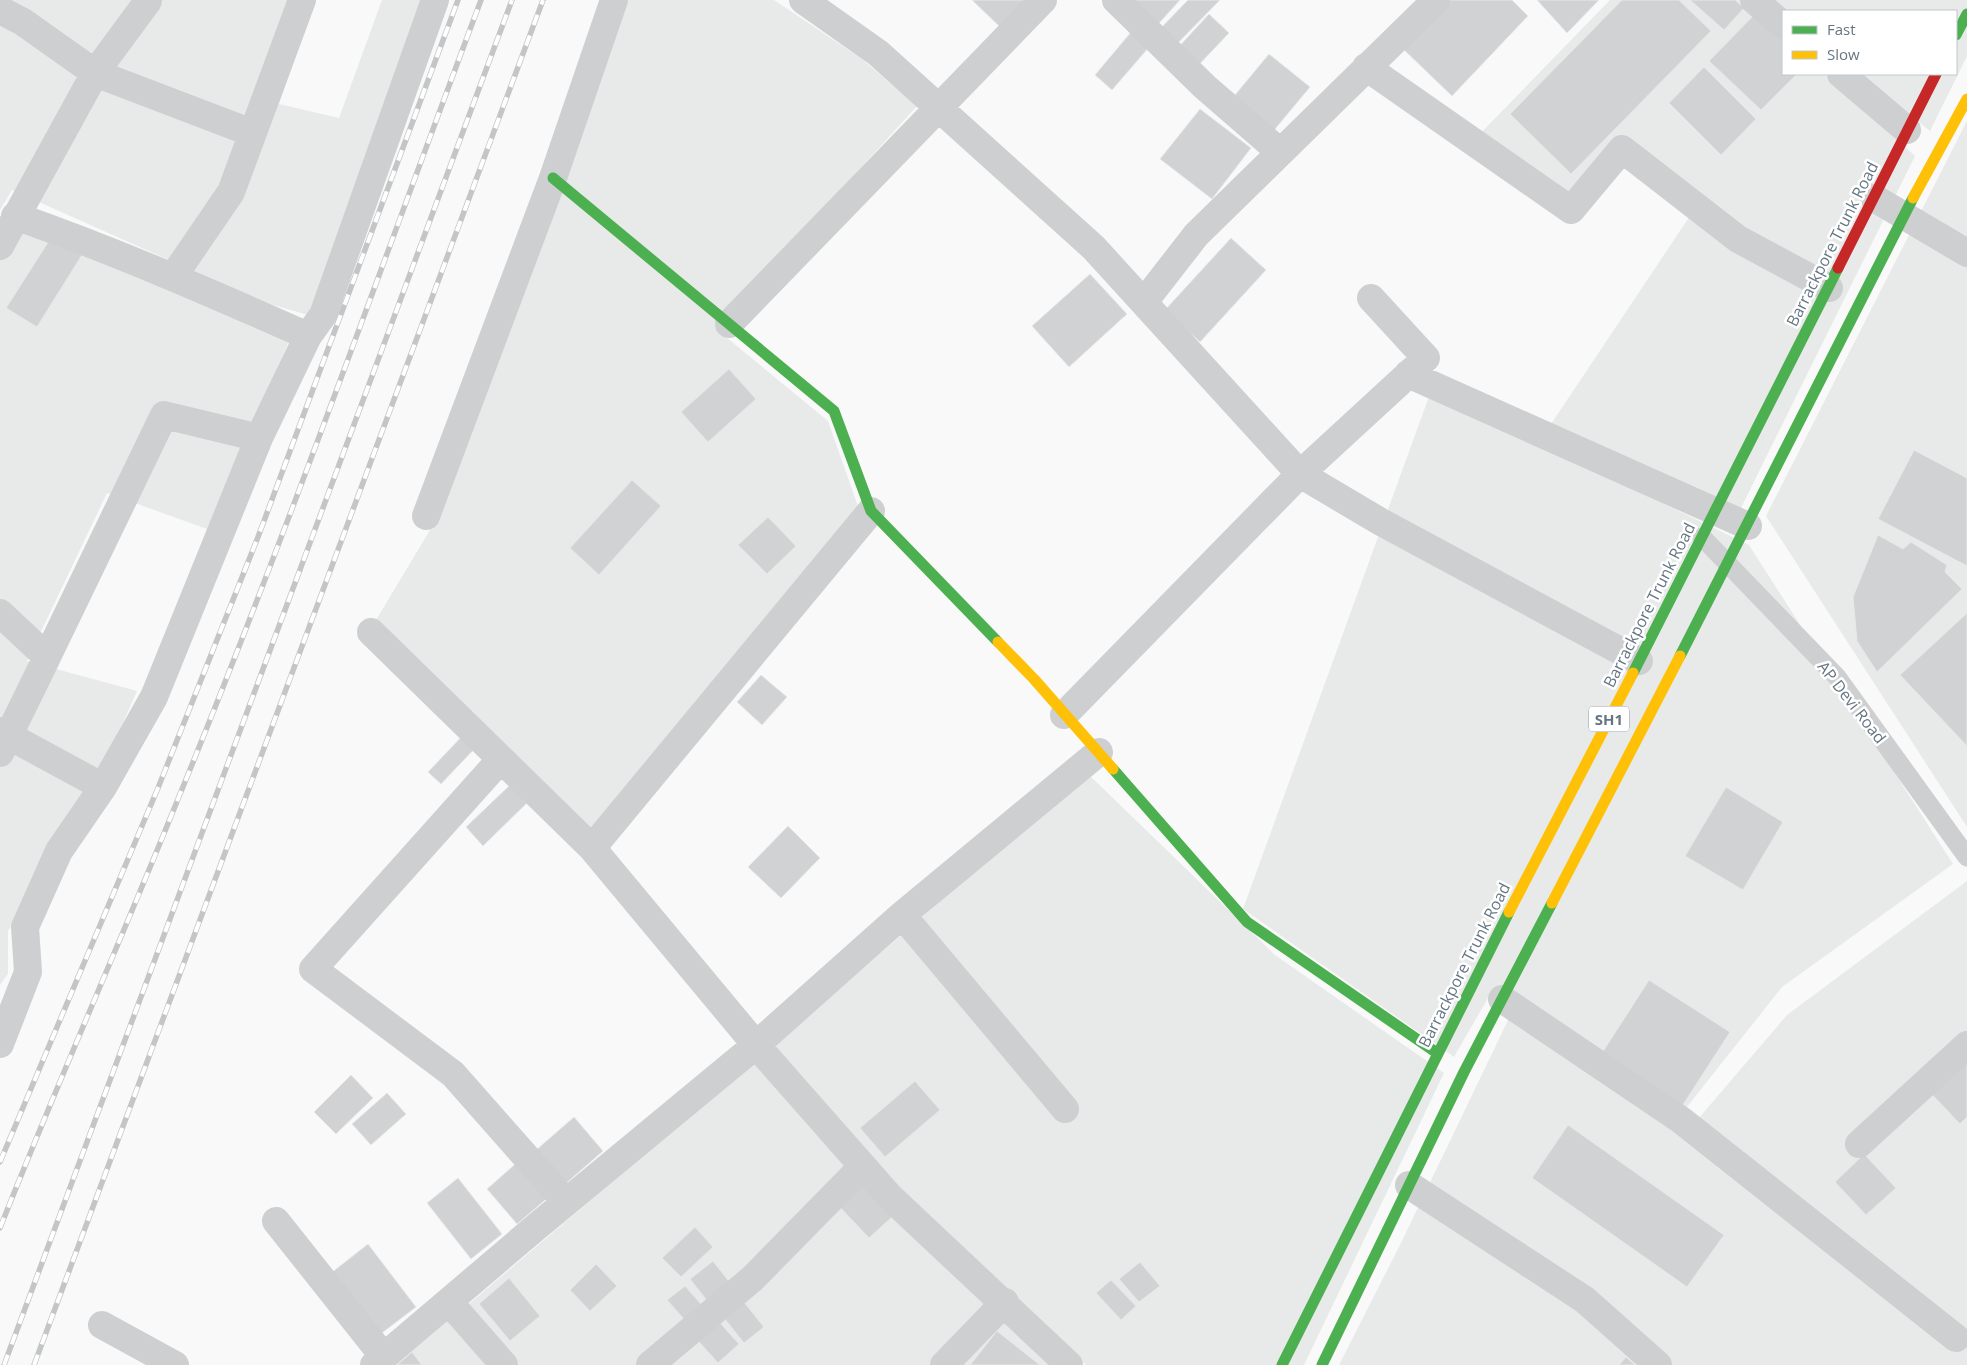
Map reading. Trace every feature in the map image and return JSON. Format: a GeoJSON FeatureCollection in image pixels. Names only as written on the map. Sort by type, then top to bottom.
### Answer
{"type":"FeatureCollection","features":[{"type":"Feature","properties":{"kind":"main road"},"geometry":{"type":"LineString","coordinates":[[1957,34],[1967,14]]}},
{"type":"Feature","properties":{"kind":"main road","name":"Barrackpore Trunk Road"},"geometry":{"type":"LineString","coordinates":[[1282,1365],[1437,1054],[1716,511],[1935,75]]}},
{"type":"Feature","properties":{"kind":"main road","name":"SH1"},"geometry":{"type":"LineString","coordinates":[[1322,1365],[1502,999],[1748,526],[1904,216],[1967,99]]}},
{"type":"Feature","properties":{"kind":"main road"},"geometry":{"type":"LineString","coordinates":[[553,178],[834,411],[871,511],[1034,679],[1247,922],[1437,1054]]}},
{"type":"Feature","properties":{"kind":"street"},"geometry":{"type":"LineString","coordinates":[[0,246],[95,73],[148,1],[146,0]]}},
{"type":"Feature","properties":{"kind":"street"},"geometry":{"type":"LineString","coordinates":[[173,276],[231,192],[302,0]]}},
{"type":"Feature","properties":{"kind":"street"},"geometry":{"type":"LineString","coordinates":[[0,1044],[28,972],[25,927],[59,851],[103,787],[154,697],[259,438],[308,336],[324,315],[435,0]]}},
{"type":"Feature","properties":{"kind":"street"},"geometry":{"type":"LineString","coordinates":[[426,516],[553,178],[614,0]]}},
{"type":"Feature","properties":{"kind":"street"},"geometry":{"type":"LineString","coordinates":[[803,0],[878,53],[1094,248],[1300,474],[1381,522],[1639,661]]}},
{"type":"Feature","properties":{"kind":"street"},"geometry":{"type":"LineString","coordinates":[[730,324],[1043,0]]}},
{"type":"Feature","properties":{"kind":"street"},"geometry":{"type":"LineString","coordinates":[[1116,0],[1204,87],[1280,152]]}},
{"type":"Feature","properties":{"kind":"street"},"geometry":{"type":"LineString","coordinates":[[1144,302],[1196,235],[1436,0]]}},
{"type":"Feature","properties":{"kind":"street"},"geometry":{"type":"LineString","coordinates":[[1754,0],[1782,24]]}},
{"type":"Feature","properties":{"kind":"street"},"geometry":{"type":"LineString","coordinates":[[0,10],[23,22],[95,73],[252,133]]}},
{"type":"Feature","properties":{"kind":"street"},"geometry":{"type":"LineString","coordinates":[[1366,67],[1571,210],[1622,149],[1738,239],[1829,288]]}},
{"type":"Feature","properties":{"kind":"street"},"geometry":{"type":"LineString","coordinates":[[1842,75],[1907,130]]}},
{"type":"Feature","properties":{"kind":"street"},"geometry":{"type":"LineString","coordinates":[[1874,198],[1967,253]]}},
{"type":"Feature","properties":{"kind":"street"},"geometry":{"type":"LineString","coordinates":[[15,216],[173,276],[308,336]]}},
{"type":"Feature","properties":{"kind":"street"},"geometry":{"type":"LineString","coordinates":[[1064,715],[1300,474],[1426,358],[1370,298]]}},
{"type":"Feature","properties":{"kind":"street"},"geometry":{"type":"LineString","coordinates":[[1408,374],[1748,526]]}},
{"type":"Feature","properties":{"kind":"street"},"geometry":{"type":"LineString","coordinates":[[103,787],[3,741],[47,657],[164,415],[259,438]]}},
{"type":"Feature","properties":{"kind":"street"},"geometry":{"type":"LineString","coordinates":[[592,848],[871,511]]}},
{"type":"Feature","properties":{"kind":"street"},"geometry":{"type":"LineString","coordinates":[[0,613],[47,657]]}},
{"type":"Feature","properties":{"kind":"street"},"geometry":{"type":"LineString","coordinates":[[371,632],[592,848],[756,1045],[890,1197],[1005,1302],[1069,1365]]}},
{"type":"Feature","properties":{"kind":"street"},"geometry":{"type":"LineString","coordinates":[[276,1221],[379,1361],[566,1202],[756,1045],[902,915],[1099,752]]}},
{"type":"Feature","properties":{"kind":"street"},"geometry":{"type":"LineString","coordinates":[[500,759],[313,969],[453,1074],[566,1202]]}},
{"type":"Feature","properties":{"kind":"street"},"geometry":{"type":"LineString","coordinates":[[902,915],[1065,1109]]}},
{"type":"Feature","properties":{"kind":"street"},"geometry":{"type":"LineString","coordinates":[[1502,999],[1681,1120],[1957,1337]]}},
{"type":"Feature","properties":{"kind":"street"},"geometry":{"type":"LineString","coordinates":[[1858,1144],[1967,1045]]}},
{"type":"Feature","properties":{"kind":"street"},"geometry":{"type":"LineString","coordinates":[[650,1365],[753,1278],[863,1166]]}},
{"type":"Feature","properties":{"kind":"street"},"geometry":{"type":"LineString","coordinates":[[1409,1185],[1585,1300],[1658,1365]]}},
{"type":"Feature","properties":{"kind":"street"},"geometry":{"type":"LineString","coordinates":[[449,1302],[504,1365]]}},
{"type":"Feature","properties":{"kind":"street"},"geometry":{"type":"LineString","coordinates":[[944,1365],[1005,1302]]}},
{"type":"Feature","properties":{"kind":"street"},"geometry":{"type":"LineString","coordinates":[[102,1325],[175,1365]]}},
{"type":"Feature","properties":{"kind":"lane","name":"AP Devi Road"},"geometry":{"type":"LineString","coordinates":[[1702,537],[1837,677],[1967,857]]}},
{"type":"Feature","properties":{"kind":"shaded area"},"geometry":{"type":"Polygon","coordinates":[[[0,0],[315,0],[279,104],[339,118],[382,0],[424,0],[308,315],[263,302],[12,190],[0,210],[0,0]]]}},
{"type":"Feature","properties":{"kind":"shaded area"},"geometry":{"type":"Polygon","coordinates":[[[626,0],[774,0],[862,59],[917,106],[715,328],[828,421],[860,512],[591,831],[373,625],[436,520],[626,0]]]}},
{"type":"Feature","properties":{"kind":"shaded area"},"geometry":{"type":"Polygon","coordinates":[[[1610,0],[1744,0],[1782,35],[1782,75],[1825,75],[1915,156],[1740,510],[1551,424],[1698,204],[1619,142],[1573,201],[1476,138],[1610,0]]]}},
{"type":"Feature","properties":{"kind":"shaded area"},"geometry":{"type":"Polygon","coordinates":[[[1768,0],[1967,0],[1967,56],[1930,131],[1860,75],[1957,75],[1957,10],[1782,10],[1768,0]]]}},
{"type":"Feature","properties":{"kind":"shaded area"},"geometry":{"type":"Polygon","coordinates":[[[1967,121],[1967,827],[1766,516],[1967,121]]]}},
{"type":"Feature","properties":{"kind":"shaded area"},"geometry":{"type":"Polygon","coordinates":[[[23,219],[289,341],[207,529],[107,493],[27,661],[137,691],[101,772],[8,931],[8,974],[0,985],[0,250],[23,219]]]}},
{"type":"Feature","properties":{"kind":"shaded area"},"geometry":{"type":"Polygon","coordinates":[[[1431,391],[1749,545],[1953,864],[1782,987],[1679,1117],[1492,991],[1454,1057],[1243,909],[1431,391]]]}},
{"type":"Feature","properties":{"kind":"shaded area"},"geometry":{"type":"Polygon","coordinates":[[[1087,773],[1275,955],[1444,1073],[1304,1365],[1086,1365],[923,1220],[772,1048],[1087,773]]]}},
{"type":"Feature","properties":{"kind":"shaded area"},"geometry":{"type":"Polygon","coordinates":[[[1967,881],[1967,1365],[1339,1365],[1400,1245],[1511,1014],[1692,1126],[1787,1015],[1967,881]]]}},
{"type":"Feature","properties":{"kind":"shaded area"},"geometry":{"type":"Polygon","coordinates":[[[754,1061],[1061,1365],[517,1365],[463,1309],[754,1061]]]}},
{"type":"Feature","properties":{"kind":"shaded area"},"geometry":{"type":"Polygon","coordinates":[[[449,1317],[494,1365],[393,1365],[449,1317]]]}},
{"type":"Feature","properties":{"kind":"building"},"geometry":{"type":"Polygon","coordinates":[[[972,0],[1026,0],[1000,27],[972,0]]]}},
{"type":"Feature","properties":{"kind":"building"},"geometry":{"type":"Polygon","coordinates":[[[1135,0],[1180,0],[1152,31],[1135,0]]]}},
{"type":"Feature","properties":{"kind":"building"},"geometry":{"type":"Polygon","coordinates":[[[1188,0],[1220,0],[1172,49],[1156,33],[1188,0]]]}},
{"type":"Feature","properties":{"kind":"building"},"geometry":{"type":"Polygon","coordinates":[[[1444,0],[1512,0],[1528,16],[1452,96],[1400,46],[1444,0]]]}},
{"type":"Feature","properties":{"kind":"building"},"geometry":{"type":"Polygon","coordinates":[[[1537,0],[1599,0],[1567,33],[1537,0]]]}},
{"type":"Feature","properties":{"kind":"building"},"geometry":{"type":"Polygon","coordinates":[[[1622,0],[1679,0],[1711,31],[1571,174],[1510,114],[1622,0]]]}},
{"type":"Feature","properties":{"kind":"building"},"geometry":{"type":"Polygon","coordinates":[[[1690,0],[1735,0],[1744,8],[1724,30],[1690,0]]]}},
{"type":"Feature","properties":{"kind":"building"},"geometry":{"type":"Polygon","coordinates":[[[1756,13],[1782,38],[1782,75],[1796,75],[1761,110],[1709,61],[1756,13]]]}},
{"type":"Feature","properties":{"kind":"building"},"geometry":{"type":"Polygon","coordinates":[[[1209,14],[1229,33],[1193,71],[1174,52],[1209,14]]]}},
{"type":"Feature","properties":{"kind":"building"},"geometry":{"type":"Polygon","coordinates":[[[1132,31],[1150,46],[1112,90],[1095,75],[1132,31]]]}},
{"type":"Feature","properties":{"kind":"building"},"geometry":{"type":"Polygon","coordinates":[[[1269,54],[1310,87],[1270,135],[1230,101],[1269,54]]]}},
{"type":"Feature","properties":{"kind":"building"},"geometry":{"type":"Polygon","coordinates":[[[1704,67],[1756,119],[1721,155],[1669,103],[1704,67]]]}},
{"type":"Feature","properties":{"kind":"building"},"geometry":{"type":"Polygon","coordinates":[[[1200,109],[1251,148],[1212,199],[1160,159],[1200,109]]]}},
{"type":"Feature","properties":{"kind":"building"},"geometry":{"type":"Polygon","coordinates":[[[52,236],[82,255],[37,327],[6,308],[52,236]]]}},
{"type":"Feature","properties":{"kind":"building"},"geometry":{"type":"Polygon","coordinates":[[[1231,238],[1266,270],[1200,342],[1165,310],[1231,238]]]}},
{"type":"Feature","properties":{"kind":"building"},"geometry":{"type":"Polygon","coordinates":[[[1090,274],[1127,314],[1069,367],[1032,326],[1090,274]]]}},
{"type":"Feature","properties":{"kind":"building"},"geometry":{"type":"Polygon","coordinates":[[[729,369],[756,399],[708,442],[681,412],[729,369]]]}},
{"type":"Feature","properties":{"kind":"building"},"geometry":{"type":"Polygon","coordinates":[[[1914,450],[1967,478],[1967,566],[1878,519],[1914,450]]]}},
{"type":"Feature","properties":{"kind":"building"},"geometry":{"type":"Polygon","coordinates":[[[632,480],[661,506],[599,575],[570,548],[632,480]]]}},
{"type":"Feature","properties":{"kind":"building"},"geometry":{"type":"Polygon","coordinates":[[[768,517],[796,546],[767,574],[738,545],[768,517]]]}},
{"type":"Feature","properties":{"kind":"building"},"geometry":{"type":"Polygon","coordinates":[[[1878,535],[1903,549],[1911,542],[1947,565],[1945,572],[1962,589],[1877,672],[1857,641],[1853,597],[1878,535]]]}},
{"type":"Feature","properties":{"kind":"building"},"geometry":{"type":"Polygon","coordinates":[[[1967,613],[1967,746],[1900,675],[1967,613]]]}},
{"type":"Feature","properties":{"kind":"building"},"geometry":{"type":"Polygon","coordinates":[[[761,675],[787,697],[762,725],[737,702],[761,675]]]}},
{"type":"Feature","properties":{"kind":"building"},"geometry":{"type":"Polygon","coordinates":[[[466,732],[479,744],[441,784],[428,772],[466,732]]]}},
{"type":"Feature","properties":{"kind":"building"},"geometry":{"type":"Polygon","coordinates":[[[511,784],[529,801],[483,846],[466,827],[511,784]]]}},
{"type":"Feature","properties":{"kind":"building"},"geometry":{"type":"Polygon","coordinates":[[[1726,787],[1783,822],[1743,890],[1685,856],[1726,787]]]}},
{"type":"Feature","properties":{"kind":"building"},"geometry":{"type":"Polygon","coordinates":[[[788,826],[820,858],[781,898],[748,867],[788,826]]]}},
{"type":"Feature","properties":{"kind":"building"},"geometry":{"type":"Polygon","coordinates":[[[1649,980],[1730,1032],[1679,1111],[1598,1059],[1649,980]]]}},
{"type":"Feature","properties":{"kind":"building"},"geometry":{"type":"Polygon","coordinates":[[[1967,1045],[1967,1117],[1960,1124],[1924,1086],[1967,1045]]]}},
{"type":"Feature","properties":{"kind":"building"},"geometry":{"type":"Polygon","coordinates":[[[351,1075],[373,1098],[336,1134],[314,1112],[351,1075]]]}},
{"type":"Feature","properties":{"kind":"building"},"geometry":{"type":"Polygon","coordinates":[[[915,1081],[940,1110],[885,1157],[860,1128],[915,1081]]]}},
{"type":"Feature","properties":{"kind":"building"},"geometry":{"type":"Polygon","coordinates":[[[387,1093],[406,1114],[371,1145],[352,1124],[387,1093]]]}},
{"type":"Feature","properties":{"kind":"building"},"geometry":{"type":"Polygon","coordinates":[[[574,1117],[603,1151],[564,1185],[535,1151],[574,1117]]]}},
{"type":"Feature","properties":{"kind":"building"},"geometry":{"type":"Polygon","coordinates":[[[1568,1125],[1724,1235],[1687,1287],[1532,1178],[1568,1125]]]}},
{"type":"Feature","properties":{"kind":"building"},"geometry":{"type":"Polygon","coordinates":[[[1864,1154],[1896,1188],[1866,1215],[1835,1182],[1864,1154]]]}},
{"type":"Feature","properties":{"kind":"building"},"geometry":{"type":"Polygon","coordinates":[[[521,1159],[552,1194],[517,1224],[487,1189],[521,1159]]]}},
{"type":"Feature","properties":{"kind":"building"},"geometry":{"type":"Polygon","coordinates":[[[458,1178],[502,1234],[471,1259],[427,1203],[458,1178]]]}},
{"type":"Feature","properties":{"kind":"building"},"geometry":{"type":"Polygon","coordinates":[[[859,1180],[893,1216],[869,1238],[836,1203],[859,1180]]]}},
{"type":"Feature","properties":{"kind":"building"},"geometry":{"type":"Polygon","coordinates":[[[695,1227],[713,1247],[681,1277],[662,1258],[695,1227]]]}},
{"type":"Feature","properties":{"kind":"building"},"geometry":{"type":"Polygon","coordinates":[[[368,1244],[416,1307],[374,1339],[326,1277],[368,1244]]]}},
{"type":"Feature","properties":{"kind":"building"},"geometry":{"type":"Polygon","coordinates":[[[713,1261],[735,1289],[712,1307],[690,1279],[713,1261]]]}},
{"type":"Feature","properties":{"kind":"building"},"geometry":{"type":"Polygon","coordinates":[[[1140,1262],[1160,1286],[1139,1302],[1119,1279],[1140,1262]]]}},
{"type":"Feature","properties":{"kind":"building"},"geometry":{"type":"Polygon","coordinates":[[[596,1264],[617,1286],[590,1311],[570,1290],[596,1264]]]}},
{"type":"Feature","properties":{"kind":"building"},"geometry":{"type":"Polygon","coordinates":[[[509,1278],[540,1316],[510,1341],[479,1304],[509,1278]]]}},
{"type":"Feature","properties":{"kind":"building"},"geometry":{"type":"Polygon","coordinates":[[[1111,1280],[1136,1306],[1121,1320],[1096,1293],[1111,1280]]]}},
{"type":"Feature","properties":{"kind":"building"},"geometry":{"type":"Polygon","coordinates":[[[685,1286],[709,1313],[692,1328],[667,1300],[685,1286]]]}},
{"type":"Feature","properties":{"kind":"building"},"geometry":{"type":"Polygon","coordinates":[[[740,1297],[764,1327],[744,1343],[720,1313],[740,1297]]]}},
{"type":"Feature","properties":{"kind":"building"},"geometry":{"type":"Polygon","coordinates":[[[713,1315],[739,1344],[718,1363],[692,1334],[713,1315]]]}},
{"type":"Feature","properties":{"kind":"building"},"geometry":{"type":"Polygon","coordinates":[[[997,1331],[1040,1365],[970,1365],[997,1331]]]}},
{"type":"Feature","properties":{"kind":"building"},"geometry":{"type":"Polygon","coordinates":[[[412,1352],[422,1365],[397,1365],[412,1352]]]}},
{"type":"Feature","properties":{"kind":"building"},"geometry":{"type":"Polygon","coordinates":[[[1626,1357],[1635,1365],[1619,1365],[1626,1357]]]}},
{"type":"Feature","properties":{"kind":"railway"},"geometry":{"type":"LineString","coordinates":[[0,1162],[158,788],[258,537],[458,0]]}},
{"type":"Feature","properties":{"kind":"railway"},"geometry":{"type":"LineString","coordinates":[[0,1228],[156,853],[257,601],[481,0]]}},
{"type":"Feature","properties":{"kind":"railway"},"geometry":{"type":"LineString","coordinates":[[4,1365],[512,0]]}},
{"type":"Feature","properties":{"kind":"railway"},"geometry":{"type":"LineString","coordinates":[[34,1365],[543,0]]}},
{"type":"Feature","properties":{"kind":"traffic: fast"},"geometry":{"type":"LineString","coordinates":[[1957,33],[1967,14]]}},
{"type":"Feature","properties":{"kind":"traffic: fast"},"geometry":{"type":"LineString","coordinates":[[553,178],[834,411],[871,511],[998,642]]}},
{"type":"Feature","properties":{"kind":"traffic: fast"},"geometry":{"type":"LineString","coordinates":[[1680,656],[1913,198]]}},
{"type":"Feature","properties":{"kind":"traffic: fast"},"geometry":{"type":"LineString","coordinates":[[1633,673],[1838,268]]}},
{"type":"Feature","properties":{"kind":"traffic: fast"},"geometry":{"type":"LineString","coordinates":[[1113,769],[1247,922],[1437,1053]]}},
{"type":"Feature","properties":{"kind":"traffic: fast"},"geometry":{"type":"LineString","coordinates":[[1322,1365],[1464,1072],[1552,903]]}},
{"type":"Feature","properties":{"kind":"traffic: fast"},"geometry":{"type":"LineString","coordinates":[[1282,1365],[1509,912]]}},
{"type":"Feature","properties":{"kind":"traffic: slow"},"geometry":{"type":"LineString","coordinates":[[1913,198],[1967,99]]}},
{"type":"Feature","properties":{"kind":"traffic: slow"},"geometry":{"type":"LineString","coordinates":[[998,642],[1034,679],[1113,769]]}},
{"type":"Feature","properties":{"kind":"traffic: slow"},"geometry":{"type":"LineString","coordinates":[[1552,903],[1680,656]]}},
{"type":"Feature","properties":{"kind":"traffic: slow"},"geometry":{"type":"LineString","coordinates":[[1509,912],[1633,673]]}},
{"type":"Feature","properties":{"kind":"traffic: jam"},"geometry":{"type":"LineString","coordinates":[[1838,268],[1935,75]]}}]}
